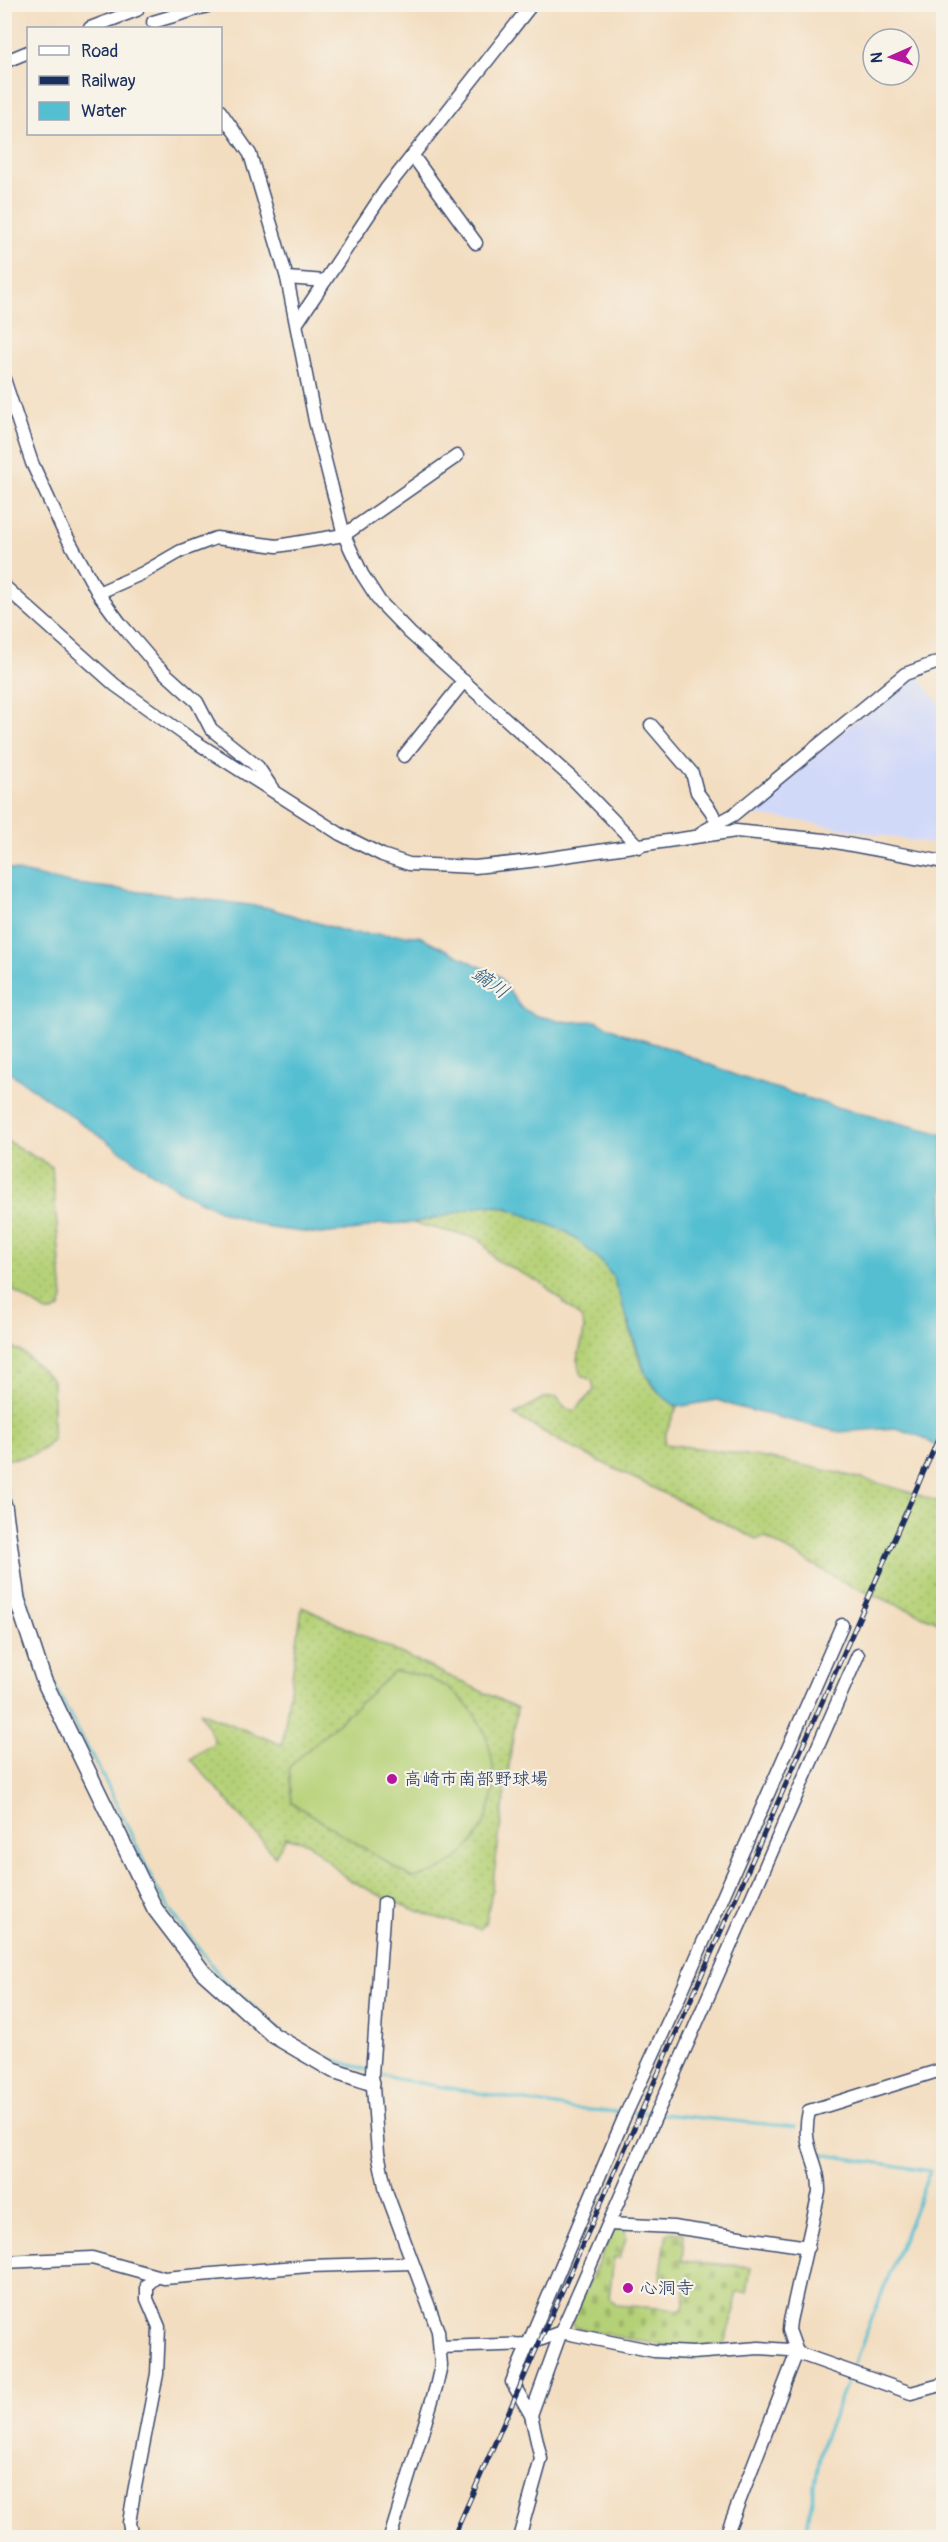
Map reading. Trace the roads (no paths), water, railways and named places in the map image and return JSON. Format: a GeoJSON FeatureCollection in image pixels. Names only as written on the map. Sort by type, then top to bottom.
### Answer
{"type":"FeatureCollection","features":[{"type":"Feature","properties":{"kind":"street"},"geometry":{"type":"LineString","coordinates":[[92,27],[134,7],[155,25],[214,4]]}},
{"type":"Feature","properties":{"kind":"street"},"geometry":{"type":"LineString","coordinates":[[297,323],[386,189],[532,4]]}},
{"type":"Feature","properties":{"kind":"street"},"geometry":{"type":"LineString","coordinates":[[4,62],[27,52]]}},
{"type":"Feature","properties":{"kind":"street"},"geometry":{"type":"LineString","coordinates":[[222,114],[250,154],[287,278],[315,421],[344,535],[362,574],[380,602],[576,782],[639,847]]}},
{"type":"Feature","properties":{"kind":"street"},"geometry":{"type":"LineString","coordinates":[[413,156],[476,243]]}},
{"type":"Feature","properties":{"kind":"street"},"geometry":{"type":"LineString","coordinates":[[287,278],[325,281]]}},
{"type":"Feature","properties":{"kind":"street"},"geometry":{"type":"LineString","coordinates":[[4,379],[32,463],[62,528],[98,593],[155,664],[197,702],[211,729],[258,767],[275,791]]}},
{"type":"Feature","properties":{"kind":"street"},"geometry":{"type":"LineString","coordinates":[[98,593],[144,573],[181,551],[216,538],[277,546],[344,535],[457,456]]}},
{"type":"Feature","properties":{"kind":"street"},"geometry":{"type":"LineString","coordinates":[[4,586],[115,685],[188,737],[340,834],[382,855],[409,864],[475,867],[639,847],[693,837],[720,828],[905,674],[944,660]]}},
{"type":"Feature","properties":{"kind":"street"},"geometry":{"type":"LineString","coordinates":[[404,756],[464,681]]}},
{"type":"Feature","properties":{"kind":"street"},"geometry":{"type":"LineString","coordinates":[[651,725],[692,773],[698,792],[720,828]]}},
{"type":"Feature","properties":{"kind":"street"},"geometry":{"type":"LineString","coordinates":[[720,828],[825,840],[944,862]]}},
{"type":"Feature","properties":{"kind":"street"},"geometry":{"type":"LineString","coordinates":[[4,1505],[17,1599],[44,1681],[154,1909],[203,1972],[273,2035],[333,2070],[372,2083]]}},
{"type":"Feature","properties":{"kind":"street"},"geometry":{"type":"LineString","coordinates":[[519,2538],[541,2459],[531,2415],[512,2382],[624,2118],[842,1625]]}},
{"type":"Feature","properties":{"kind":"street"},"geometry":{"type":"LineString","coordinates":[[531,2415],[561,2332],[858,1655]]}},
{"type":"Feature","properties":{"kind":"street"},"geometry":{"type":"LineString","coordinates":[[384,1903],[372,2083],[381,2174],[438,2331],[441,2365],[390,2538]]}},
{"type":"Feature","properties":{"kind":"street"},"geometry":{"type":"LineString","coordinates":[[725,2538],[797,2352],[789,2330],[790,2321],[808,2247],[819,2183],[806,2138],[809,2111],[944,2069]]}},
{"type":"Feature","properties":{"kind":"street"},"geometry":{"type":"LineString","coordinates":[[609,2224],[673,2227],[808,2247]]}},
{"type":"Feature","properties":{"kind":"street"},"geometry":{"type":"LineString","coordinates":[[4,2262],[92,2258],[156,2277],[309,2266],[412,2263]]}},
{"type":"Feature","properties":{"kind":"street"},"geometry":{"type":"LineString","coordinates":[[132,2538],[129,2523],[157,2374],[159,2327],[147,2299],[147,2285],[156,2277]]}},
{"type":"Feature","properties":{"kind":"street"},"geometry":{"type":"LineString","coordinates":[[440,2347],[529,2344],[561,2332],[654,2351],[692,2353],[759,2348],[797,2352],[911,2393],[944,2384]]}},
{"type":"Feature","properties":{"kind":"water","name":"鏑川"},"geometry":{"type":"Polygon","coordinates":[[[5,868],[69,883],[265,907],[351,933],[419,936],[499,976],[521,1008],[537,1016],[568,1022],[596,1021],[626,1035],[672,1049],[737,1076],[832,1106],[943,1134],[943,1451],[922,1437],[896,1428],[838,1432],[717,1400],[677,1407],[660,1394],[646,1375],[613,1277],[598,1258],[567,1232],[505,1207],[484,1205],[412,1223],[379,1224],[358,1230],[320,1234],[270,1228],[225,1213],[186,1194],[148,1170],[5,1069],[5,868]]]}},
{"type":"Feature","properties":{"kind":"waterway"},"geometry":{"type":"LineString","coordinates":[[4,1481],[10,1503]]}},
{"type":"Feature","properties":{"kind":"waterway"},"geometry":{"type":"LineString","coordinates":[[22,1587],[56,1689],[110,1790],[155,1885],[170,1910],[222,1979],[283,2033]]}},
{"type":"Feature","properties":{"kind":"waterway"},"geometry":{"type":"LineString","coordinates":[[322,2056],[370,2071]]}},
{"type":"Feature","properties":{"kind":"waterway"},"geometry":{"type":"LineString","coordinates":[[377,2073],[397,2079],[573,2109],[622,2112]]}},
{"type":"Feature","properties":{"kind":"waterway"},"geometry":{"type":"LineString","coordinates":[[631,2112],[655,2113]]}},
{"type":"Feature","properties":{"kind":"waterway"},"geometry":{"type":"LineString","coordinates":[[661,2114],[796,2127]]}},
{"type":"Feature","properties":{"kind":"waterway"},"geometry":{"type":"LineString","coordinates":[[811,2136],[821,2154],[930,2171],[852,2369]]}},
{"type":"Feature","properties":{"kind":"waterway"},"geometry":{"type":"LineString","coordinates":[[805,2538],[823,2441],[850,2375]]}},
{"type":"Feature","properties":{"kind":"railway"},"geometry":{"type":"LineString","coordinates":[[453,2538],[944,1426]]}},
{"type":"Feature","properties":{"kind":"place","name":"高崎市南部野球場"},"geometry":{"type":"Point","coordinates":[392,1779]}},
{"type":"Feature","properties":{"kind":"place","name":"心洞寺"},"geometry":{"type":"Point","coordinates":[628,2288]}}]}
